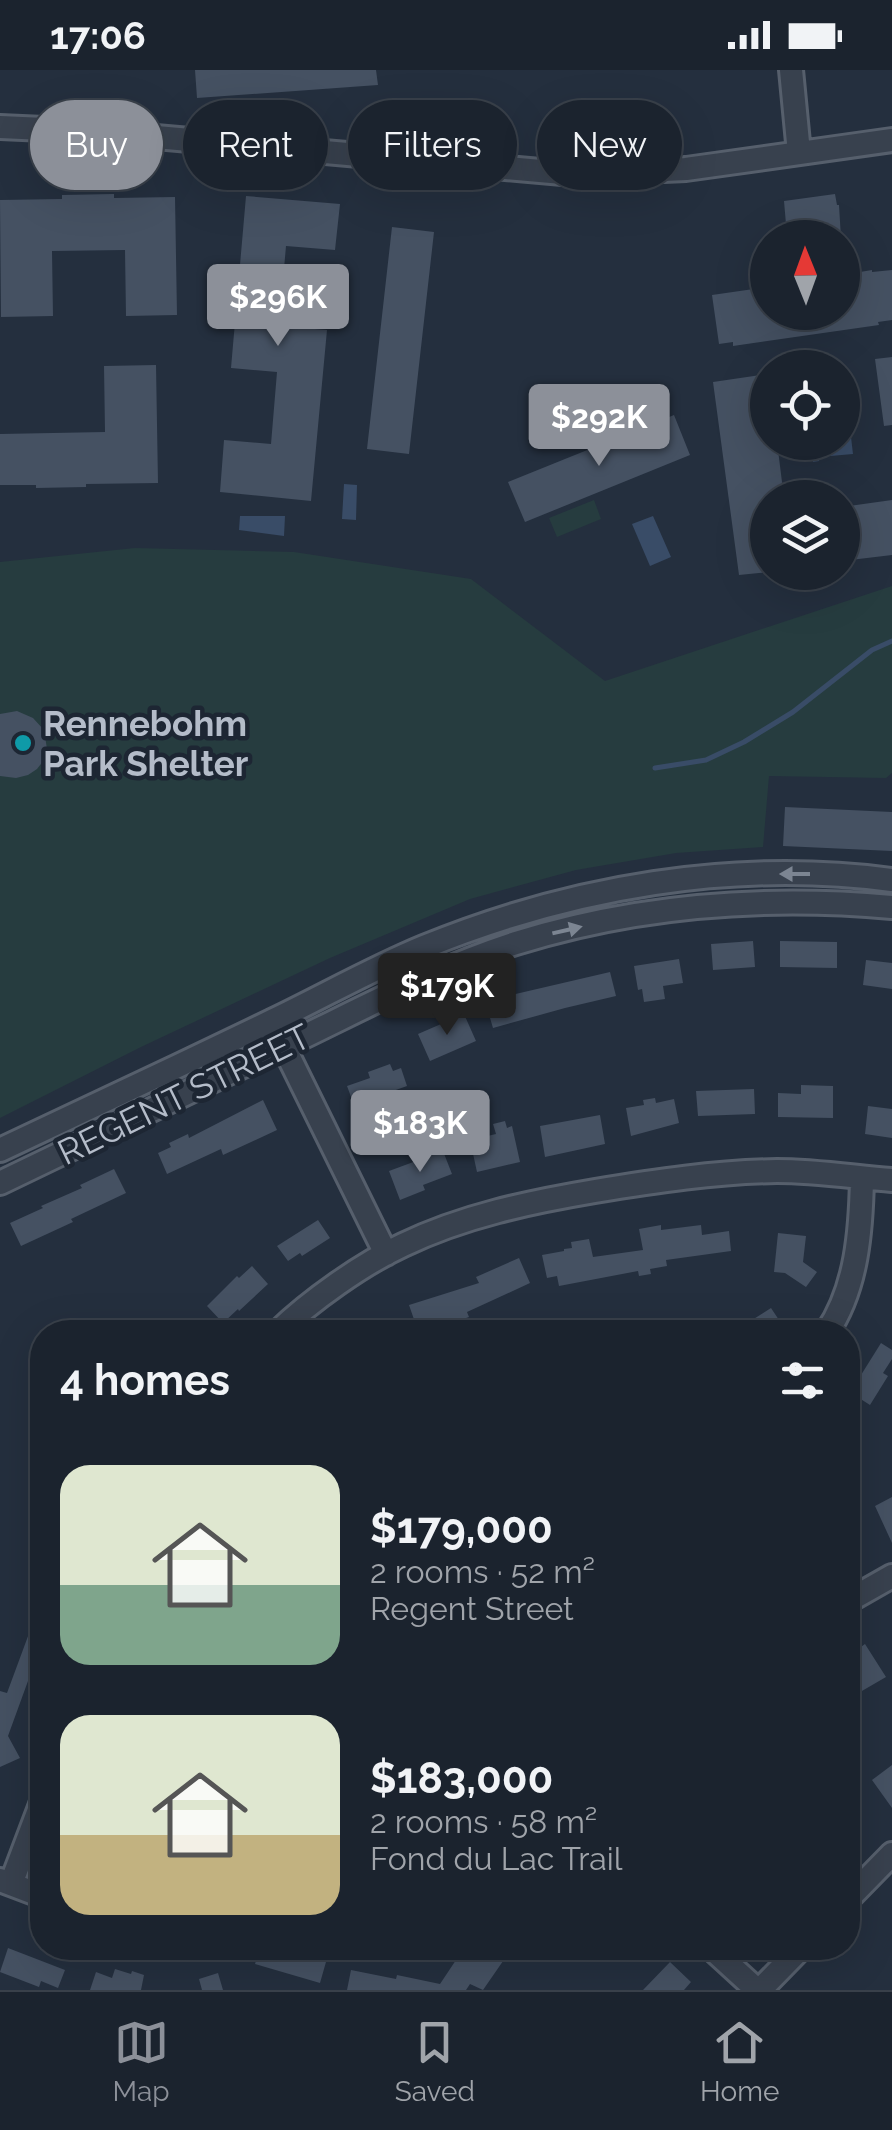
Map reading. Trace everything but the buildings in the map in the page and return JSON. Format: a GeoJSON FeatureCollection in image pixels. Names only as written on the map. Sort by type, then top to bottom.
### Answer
{"type":"FeatureCollection","features":[{"type":"Feature","properties":{"kind":"street"},"geometry":{"type":"LineString","coordinates":[[791,70],[800,154]]}},
{"type":"Feature","properties":{"kind":"street"},"geometry":{"type":"LineString","coordinates":[[0,127],[88,131],[574,174],[686,169],[892,140]]}},
{"type":"Feature","properties":{"kind":"street","name":"REGENT STREET"},"geometry":{"type":"LineString","coordinates":[[0,1150],[387,964],[510,916],[659,882],[741,875],[830,874],[892,880]]}},
{"type":"Feature","properties":{"kind":"street","name":"REGENT STREET"},"geometry":{"type":"LineString","coordinates":[[0,1183],[434,974],[555,932],[614,919],[769,902],[892,907]]}},
{"type":"Feature","properties":{"kind":"street"},"geometry":{"type":"LineString","coordinates":[[272,1021],[386,1254]]}},
{"type":"Feature","properties":{"kind":"street"},"geometry":{"type":"LineString","coordinates":[[292,1320],[320,1297],[405,1244],[512,1207],[701,1176],[780,1171],[892,1180]]}},
{"type":"Feature","properties":{"kind":"street"},"geometry":{"type":"LineString","coordinates":[[834,1320],[852,1280],[862,1209],[862,1178]]}},
{"type":"Feature","properties":{"kind":"street"},"geometry":{"type":"LineString","coordinates":[[860,1593],[892,1576]]}},
{"type":"Feature","properties":{"kind":"street"},"geometry":{"type":"LineString","coordinates":[[30,1829],[6,1882],[30,1891]]}},
{"type":"Feature","properties":{"kind":"street"},"geometry":{"type":"LineString","coordinates":[[860,1887],[892,1854]]}},
{"type":"Feature","properties":{"kind":"street"},"geometry":{"type":"LineString","coordinates":[[725,1960],[759,1990],[789,1960]]}},
{"type":"Feature","properties":{"kind":"green space"},"geometry":{"type":"Polygon","coordinates":[[[594,500],[601,519],[557,537],[549,518],[594,500]]]}},
{"type":"Feature","properties":{"kind":"green space"},"geometry":{"type":"Polygon","coordinates":[[[135,548],[294,552],[471,579],[605,681],[892,586],[892,773],[886,778],[769,776],[763,847],[676,853],[576,870],[470,899],[330,958],[0,1118],[0,562],[135,548]]]}},
{"type":"Feature","properties":{"kind":"water"},"geometry":{"type":"Polygon","coordinates":[[[344,484],[357,485],[356,520],[342,519],[344,484]]]}},
{"type":"Feature","properties":{"kind":"water"},"geometry":{"type":"Polygon","coordinates":[[[240,516],[285,516],[284,536],[239,530],[240,516]]]}},
{"type":"Feature","properties":{"kind":"water"},"geometry":{"type":"Polygon","coordinates":[[[653,516],[671,557],[650,566],[632,524],[653,516]]]}},
{"type":"Feature","properties":{"kind":"waterway"},"geometry":{"type":"LineString","coordinates":[[655,768],[706,760],[744,742],[793,712],[872,650],[892,641]]}},
{"type":"Feature","properties":{"kind":"place","name":"Rennebohm Park Shelter"},"geometry":{"type":"Point","coordinates":[23,743]}}]}
